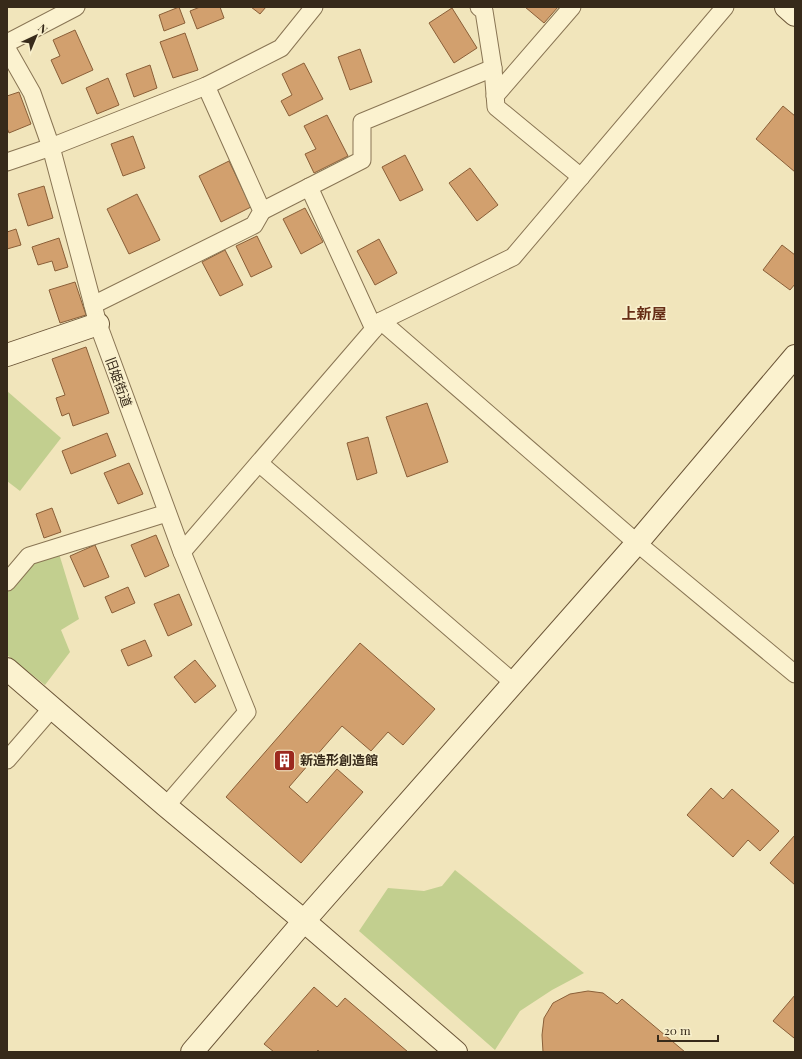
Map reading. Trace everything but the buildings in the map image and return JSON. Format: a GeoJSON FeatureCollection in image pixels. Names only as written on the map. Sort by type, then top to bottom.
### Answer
{"type":"FeatureCollection","features":[{"type":"Feature","properties":{"kind":"street"},"geometry":{"type":"LineString","coordinates":[[7,43],[76,7]]}},
{"type":"Feature","properties":{"kind":"street"},"geometry":{"type":"LineString","coordinates":[[7,162],[51,147],[206,86],[281,48],[314,7]]}},
{"type":"Feature","properties":{"kind":"street"},"geometry":{"type":"LineString","coordinates":[[479,7],[484,11],[493,68],[496,107],[581,177]]}},
{"type":"Feature","properties":{"kind":"street"},"geometry":{"type":"LineString","coordinates":[[495,96],[572,7]]}},
{"type":"Feature","properties":{"kind":"street"},"geometry":{"type":"LineString","coordinates":[[182,552],[378,325],[513,258],[725,7]]}},
{"type":"Feature","properties":{"kind":"street"},"geometry":{"type":"LineString","coordinates":[[786,7],[795,15]]}},
{"type":"Feature","properties":{"kind":"street","name":"旧姫街道"},"geometry":{"type":"LineString","coordinates":[[7,49],[32,93],[51,147],[95,315],[167,513],[247,712],[166,806]]}},
{"type":"Feature","properties":{"kind":"street"},"geometry":{"type":"LineString","coordinates":[[7,355],[95,315],[254,225],[262,211],[362,160],[362,122],[493,68]]}},
{"type":"Feature","properties":{"kind":"street"},"geometry":{"type":"LineString","coordinates":[[206,86],[262,211]]}},
{"type":"Feature","properties":{"kind":"street"},"geometry":{"type":"LineString","coordinates":[[309,187],[378,325],[795,674]]}},
{"type":"Feature","properties":{"kind":"street"},"geometry":{"type":"LineString","coordinates":[[192,1052],[304,921],[637,543],[795,356]]}},
{"type":"Feature","properties":{"kind":"street"},"geometry":{"type":"LineString","coordinates":[[259,462],[514,683]]}},
{"type":"Feature","properties":{"kind":"street"},"geometry":{"type":"LineString","coordinates":[[7,582],[29,556],[167,513]]}},
{"type":"Feature","properties":{"kind":"street"},"geometry":{"type":"LineString","coordinates":[[7,669],[456,1052]]}},
{"type":"Feature","properties":{"kind":"street"},"geometry":{"type":"LineString","coordinates":[[7,760],[52,708]]}},
{"type":"Feature","properties":{"kind":"green space"},"geometry":{"type":"Polygon","coordinates":[[[7,391],[61,438],[20,491],[7,481],[7,391]]]}},
{"type":"Feature","properties":{"kind":"green space"},"geometry":{"type":"Polygon","coordinates":[[[57,547],[79,619],[61,630],[70,652],[45,685],[7,655],[7,582],[57,547]]]}},
{"type":"Feature","properties":{"kind":"green space"},"geometry":{"type":"Polygon","coordinates":[[[455,870],[584,973],[552,990],[520,1011],[495,1050],[359,931],[388,888],[424,891],[442,886],[455,870]]]}},
{"type":"Feature","properties":{"kind":"place","name":"新造形創造館"},"geometry":{"type":"Point","coordinates":[285,760]}},
{"type":"Feature","properties":{"kind":"district","name":"上新屋"},"geometry":{"type":"Point","coordinates":[644,314]}}]}
